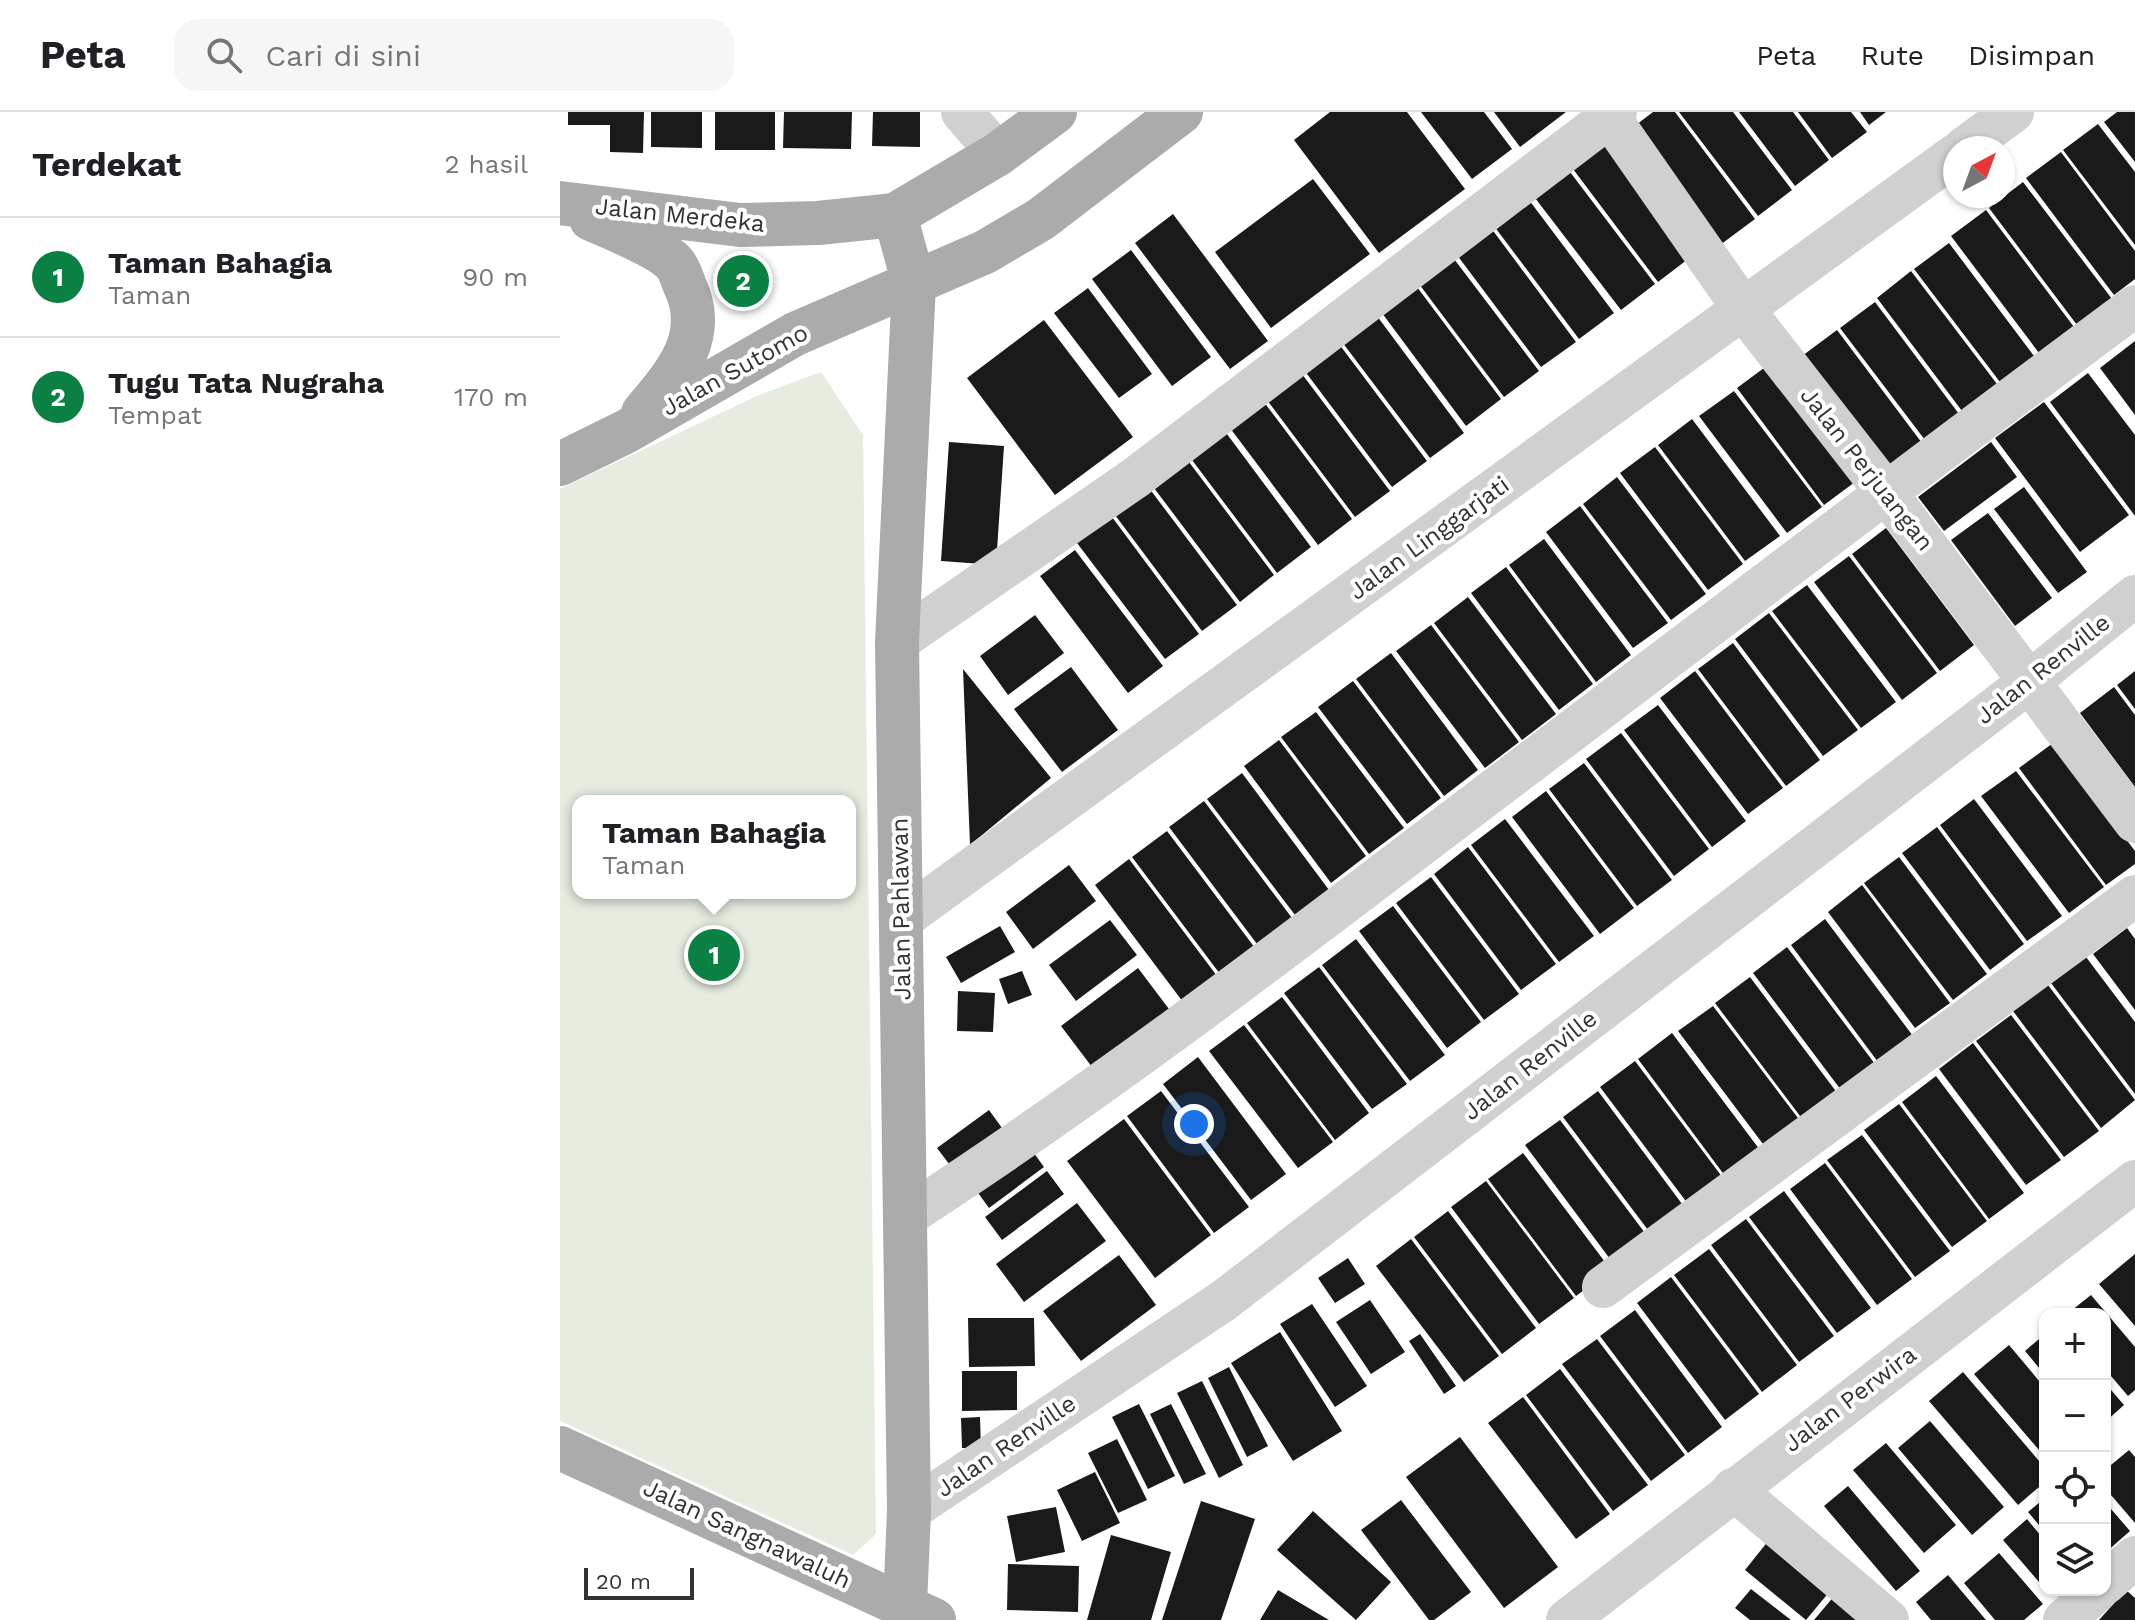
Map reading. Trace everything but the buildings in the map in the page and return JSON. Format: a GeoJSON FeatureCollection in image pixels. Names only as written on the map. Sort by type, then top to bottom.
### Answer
{"type":"FeatureCollection","features":[{"type":"Feature","properties":{"kind":"main road"},"geometry":{"type":"LineString","coordinates":[[895,215],[998,154],[1055,112]]}},
{"type":"Feature","properties":{"kind":"main road","name":"Jalan Sutomo"},"geometry":{"type":"LineString","coordinates":[[560,464],[627,431],[795,334],[985,252],[1041,219],[1181,112]]}},
{"type":"Feature","properties":{"kind":"main road"},"geometry":{"type":"LineString","coordinates":[[560,204],[634,238],[674,263],[691,299],[693,337],[677,374],[627,431]]}},
{"type":"Feature","properties":{"kind":"main road","name":"Jalan Merdeka"},"geometry":{"type":"LineString","coordinates":[[560,204],[740,225],[818,223],[895,215]]}},
{"type":"Feature","properties":{"kind":"main road","name":"Jalan Pahlawan"},"geometry":{"type":"LineString","coordinates":[[895,215],[914,284],[897,642],[909,1511],[920,1613]]}},
{"type":"Feature","properties":{"kind":"main road","name":"Jalan Sangnawaluh"},"geometry":{"type":"LineString","coordinates":[[560,1448],[920,1613]]}},
{"type":"Feature","properties":{"kind":"street"},"geometry":{"type":"LineString","coordinates":[[962,112],[998,154]]}},
{"type":"Feature","properties":{"kind":"street"},"geometry":{"type":"LineString","coordinates":[[1980,136],[2013,112]]}},
{"type":"Feature","properties":{"kind":"street"},"geometry":{"type":"LineString","coordinates":[[897,642],[1135,478],[1611,114]]}},
{"type":"Feature","properties":{"kind":"street","name":"Jalan Perjuangan"},"geometry":{"type":"LineString","coordinates":[[1611,114],[1744,310],[2135,822]]}},
{"type":"Feature","properties":{"kind":"street","name":"Jalan Linggarjati"},"geometry":{"type":"LineString","coordinates":[[901,920],[1943,164]]}},
{"type":"Feature","properties":{"kind":"street"},"geometry":{"type":"LineString","coordinates":[[905,1217],[1004,1153],[1180,1027],[1885,491],[2135,306]]}},
{"type":"Feature","properties":{"kind":"street","name":"Jalan Renville"},"geometry":{"type":"LineString","coordinates":[[909,1511],[1223,1301],[2029,682],[2135,596]]}},
{"type":"Feature","properties":{"kind":"street"},"geometry":{"type":"LineString","coordinates":[[1603,1287],[2135,896]]}},
{"type":"Feature","properties":{"kind":"street","name":"Jalan Perwira"},"geometry":{"type":"LineString","coordinates":[[1567,1620],[2135,1181]]}},
{"type":"Feature","properties":{"kind":"street"},"geometry":{"type":"LineString","coordinates":[[1733,1489],[1888,1620]]}},
{"type":"Feature","properties":{"kind":"street"},"geometry":{"type":"LineString","coordinates":[[2111,1579],[2135,1557]]}},
{"type":"Feature","properties":{"kind":"street"},"geometry":{"type":"LineString","coordinates":[[2064,1620],[2091,1596]]}},
{"type":"Feature","properties":{"kind":"shaded area"},"geometry":{"type":"Polygon","coordinates":[[[821,372],[863,435],[876,1534],[853,1555],[560,1421],[560,489],[761,394],[821,372]]]}},
{"type":"Feature","properties":{"kind":"place","name":"Tugu Tata Nugraha"},"geometry":{"type":"Point","coordinates":[743,281]}},
{"type":"Feature","properties":{"kind":"place","name":"Taman Bahagia"},"geometry":{"type":"Point","coordinates":[714,955]}}]}
